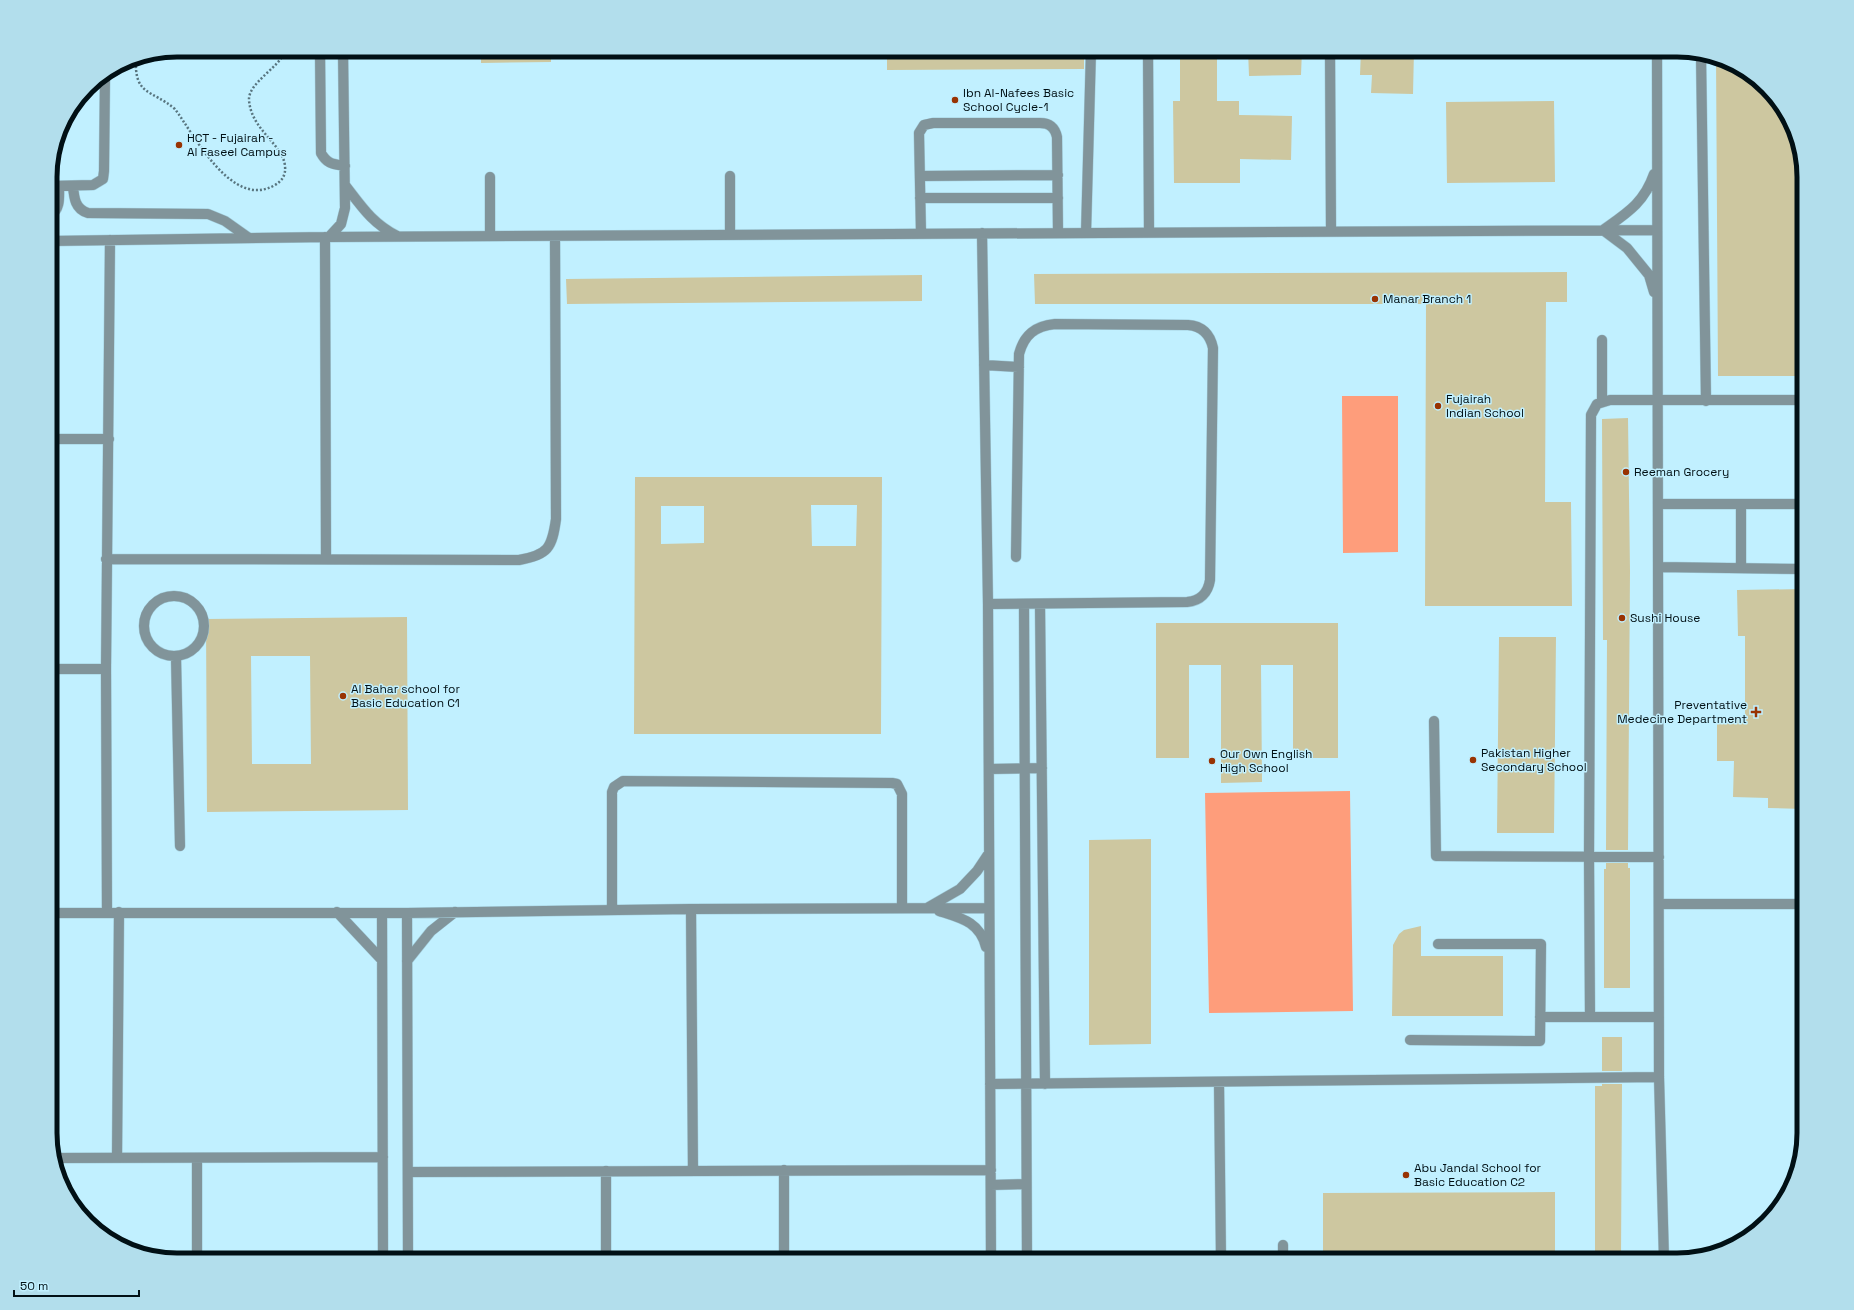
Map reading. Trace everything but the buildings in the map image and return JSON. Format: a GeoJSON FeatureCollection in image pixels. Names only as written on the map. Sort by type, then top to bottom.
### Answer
{"type":"FeatureCollection","features":[{"type":"Feature","properties":{"kind":"street"},"geometry":{"type":"LineString","coordinates":[[320,57],[321,153],[325,160],[332,164],[345,166]]}},
{"type":"Feature","properties":{"kind":"street"},"geometry":{"type":"LineString","coordinates":[[326,559],[327,237],[344,218],[345,166],[343,57]]}},
{"type":"Feature","properties":{"kind":"street"},"geometry":{"type":"LineString","coordinates":[[1086,233],[1091,57]]}},
{"type":"Feature","properties":{"kind":"street"},"geometry":{"type":"LineString","coordinates":[[1148,57],[1149,232]]}},
{"type":"Feature","properties":{"kind":"street"},"geometry":{"type":"LineString","coordinates":[[1330,57],[1331,231]]}},
{"type":"Feature","properties":{"kind":"street"},"geometry":{"type":"LineString","coordinates":[[1657,57],[1659,1078],[1664,1253]]}},
{"type":"Feature","properties":{"kind":"street"},"geometry":{"type":"LineString","coordinates":[[1702,60],[1706,400]]}},
{"type":"Feature","properties":{"kind":"street"},"geometry":{"type":"LineString","coordinates":[[57,186],[97,184],[104,175],[105,81]]}},
{"type":"Feature","properties":{"kind":"street"},"geometry":{"type":"LineString","coordinates":[[921,234],[919,133],[924,125],[933,123],[1040,123],[1050,125],[1056,132],[1057,137],[1058,233]]}},
{"type":"Feature","properties":{"kind":"street"},"geometry":{"type":"LineString","coordinates":[[1603,230],[1632,209],[1649,190],[1657,166]]}},
{"type":"Feature","properties":{"kind":"street"},"geometry":{"type":"LineString","coordinates":[[920,176],[1058,175]]}},
{"type":"Feature","properties":{"kind":"street"},"geometry":{"type":"LineString","coordinates":[[730,176],[730,235]]}},
{"type":"Feature","properties":{"kind":"street"},"geometry":{"type":"LineString","coordinates":[[490,177],[490,236]]}},
{"type":"Feature","properties":{"kind":"street"},"geometry":{"type":"LineString","coordinates":[[345,185],[381,228],[398,237]]}},
{"type":"Feature","properties":{"kind":"street"},"geometry":{"type":"LineString","coordinates":[[73,186],[76,205],[83,212],[208,214],[225,221],[249,238]]}},
{"type":"Feature","properties":{"kind":"street"},"geometry":{"type":"LineString","coordinates":[[920,198],[1058,198]]}},
{"type":"Feature","properties":{"kind":"street"},"geometry":{"type":"LineString","coordinates":[[1603,230],[1627,248],[1649,276],[1657,306]]}},
{"type":"Feature","properties":{"kind":"street"},"geometry":{"type":"LineString","coordinates":[[57,241],[327,237],[1657,230]]}},
{"type":"Feature","properties":{"kind":"street"},"geometry":{"type":"LineString","coordinates":[[982,233],[988,604],[991,1253]]}},
{"type":"Feature","properties":{"kind":"street"},"geometry":{"type":"LineString","coordinates":[[106,560],[519,560],[538,556],[550,545],[556,519],[555,236]]}},
{"type":"Feature","properties":{"kind":"street"},"geometry":{"type":"LineString","coordinates":[[108,913],[106,560],[109,438],[110,240]]}},
{"type":"Feature","properties":{"kind":"street"},"geometry":{"type":"LineString","coordinates":[[988,604],[1187,602],[1198,599],[1206,592],[1210,580],[1213,348],[1212,342],[1205,331],[1194,325],[1054,324],[1044,325],[1035,329],[1027,336],[1022,344],[1019,354],[1016,557]]}},
{"type":"Feature","properties":{"kind":"street"},"geometry":{"type":"LineString","coordinates":[[1602,340],[1602,402]]}},
{"type":"Feature","properties":{"kind":"street"},"geometry":{"type":"LineString","coordinates":[[984,365],[1019,367]]}},
{"type":"Feature","properties":{"kind":"street"},"geometry":{"type":"LineString","coordinates":[[1590,1017],[1589,857],[1591,415],[1597,404],[1610,400],[1797,400]]}},
{"type":"Feature","properties":{"kind":"street"},"geometry":{"type":"LineString","coordinates":[[57,439],[109,438]]}},
{"type":"Feature","properties":{"kind":"street"},"geometry":{"type":"LineString","coordinates":[[1658,504],[1797,504]]}},
{"type":"Feature","properties":{"kind":"street"},"geometry":{"type":"LineString","coordinates":[[1741,504],[1741,568]]}},
{"type":"Feature","properties":{"kind":"street"},"geometry":{"type":"LineString","coordinates":[[1658,567],[1797,569]]}},
{"type":"Feature","properties":{"kind":"street"},"geometry":{"type":"LineString","coordinates":[[176,596],[187,599],[196,606],[202,615],[204,626],[202,637],[196,647],[187,654],[176,657],[165,656],[155,651],[145,637],[143,621],[147,610],[155,602],[165,597],[176,596]]}},
{"type":"Feature","properties":{"kind":"street"},"geometry":{"type":"LineString","coordinates":[[1024,604],[1026,1253]]}},
{"type":"Feature","properties":{"kind":"street"},"geometry":{"type":"LineString","coordinates":[[1040,604],[1046,1084]]}},
{"type":"Feature","properties":{"kind":"street"},"geometry":{"type":"LineString","coordinates":[[176,657],[180,846]]}},
{"type":"Feature","properties":{"kind":"street"},"geometry":{"type":"LineString","coordinates":[[57,669],[106,669]]}},
{"type":"Feature","properties":{"kind":"street"},"geometry":{"type":"LineString","coordinates":[[1434,721],[1436,856],[1659,857]]}},
{"type":"Feature","properties":{"kind":"street"},"geometry":{"type":"LineString","coordinates":[[989,769],[1042,768]]}},
{"type":"Feature","properties":{"kind":"street"},"geometry":{"type":"LineString","coordinates":[[612,910],[612,792],[614,787],[623,781],[897,784],[900,787],[902,794],[902,908]]}},
{"type":"Feature","properties":{"kind":"street"},"geometry":{"type":"LineString","coordinates":[[927,908],[960,889],[989,853]]}},
{"type":"Feature","properties":{"kind":"street"},"geometry":{"type":"LineString","coordinates":[[1659,904],[1797,904]]}},
{"type":"Feature","properties":{"kind":"street"},"geometry":{"type":"LineString","coordinates":[[927,908],[966,919],[984,936],[990,961]]}},
{"type":"Feature","properties":{"kind":"street"},"geometry":{"type":"LineString","coordinates":[[57,913],[407,913],[691,909],[989,908]]}},
{"type":"Feature","properties":{"kind":"street"},"geometry":{"type":"LineString","coordinates":[[691,909],[693,1171]]}},
{"type":"Feature","properties":{"kind":"street"},"geometry":{"type":"LineString","coordinates":[[117,1158],[119,912]]}},
{"type":"Feature","properties":{"kind":"street"},"geometry":{"type":"LineString","coordinates":[[337,912],[382,960]]}},
{"type":"Feature","properties":{"kind":"street"},"geometry":{"type":"LineString","coordinates":[[407,961],[431,931],[455,912]]}},
{"type":"Feature","properties":{"kind":"street"},"geometry":{"type":"LineString","coordinates":[[382,913],[383,1253]]}},
{"type":"Feature","properties":{"kind":"street"},"geometry":{"type":"LineString","coordinates":[[407,913],[408,1253]]}},
{"type":"Feature","properties":{"kind":"street"},"geometry":{"type":"LineString","coordinates":[[1410,1040],[1540,1041],[1541,944],[1438,944]]}},
{"type":"Feature","properties":{"kind":"street"},"geometry":{"type":"LineString","coordinates":[[1540,1017],[1659,1017]]}},
{"type":"Feature","properties":{"kind":"street"},"geometry":{"type":"LineString","coordinates":[[990,1084],[1659,1078]]}},
{"type":"Feature","properties":{"kind":"street"},"geometry":{"type":"LineString","coordinates":[[1219,1082],[1221,1253]]}},
{"type":"Feature","properties":{"kind":"street"},"geometry":{"type":"LineString","coordinates":[[59,1158],[383,1157]]}},
{"type":"Feature","properties":{"kind":"street"},"geometry":{"type":"LineString","coordinates":[[197,1158],[197,1253]]}},
{"type":"Feature","properties":{"kind":"street"},"geometry":{"type":"LineString","coordinates":[[784,1170],[784,1253]]}},
{"type":"Feature","properties":{"kind":"street"},"geometry":{"type":"LineString","coordinates":[[408,1172],[991,1170]]}},
{"type":"Feature","properties":{"kind":"street"},"geometry":{"type":"LineString","coordinates":[[606,1171],[606,1253]]}},
{"type":"Feature","properties":{"kind":"street"},"geometry":{"type":"LineString","coordinates":[[991,1185],[1026,1184]]}},
{"type":"Feature","properties":{"kind":"street"},"geometry":{"type":"LineString","coordinates":[[1283,1253],[1284,1245]]}},
{"type":"Feature","properties":{"kind":"path"},"geometry":{"type":"LineString","coordinates":[[136,64],[136,76],[144,90],[166,102],[175,109],[216,168],[241,186],[256,190],[271,188],[281,182],[286,172],[285,163],[280,153],[259,128],[252,113],[249,99],[252,89],[274,67],[281,57]]}},
{"type":"Feature","properties":{"kind":"shaded area"},"geometry":{"type":"Polygon","coordinates":[[[1342,396],[1398,396],[1398,552],[1343,553],[1342,396]]]}},
{"type":"Feature","properties":{"kind":"shaded area"},"geometry":{"type":"Polygon","coordinates":[[[1350,791],[1353,1011],[1209,1013],[1205,793],[1350,791]]]}},
{"type":"Feature","properties":{"kind":"place","name":"Ibn Al-Nafees Basic School Cycle-1"},"geometry":{"type":"Point","coordinates":[955,100]}},
{"type":"Feature","properties":{"kind":"place","name":"HCT - Fujairah - Al Faseel Campus"},"geometry":{"type":"Point","coordinates":[179,145]}},
{"type":"Feature","properties":{"kind":"place","name":"Manar Branch 1"},"geometry":{"type":"Point","coordinates":[1375,299]}},
{"type":"Feature","properties":{"kind":"place","name":"Fujairah Indian School"},"geometry":{"type":"Point","coordinates":[1438,406]}},
{"type":"Feature","properties":{"kind":"place","name":"Reeman Grocery"},"geometry":{"type":"Point","coordinates":[1626,472]}},
{"type":"Feature","properties":{"kind":"place","name":"Sushi House"},"geometry":{"type":"Point","coordinates":[1622,618]}},
{"type":"Feature","properties":{"kind":"place","name":"Al Bahar school for Basic Education C1"},"geometry":{"type":"Point","coordinates":[343,696]}},
{"type":"Feature","properties":{"kind":"place","name":"Preventative Medecine Department"},"geometry":{"type":"Point","coordinates":[1756,712]}},
{"type":"Feature","properties":{"kind":"place","name":"Pakistan Higher Secondary School"},"geometry":{"type":"Point","coordinates":[1473,760]}},
{"type":"Feature","properties":{"kind":"place","name":"Our Own English High School"},"geometry":{"type":"Point","coordinates":[1212,761]}},
{"type":"Feature","properties":{"kind":"place","name":"Abu Jandal School for Basic Education C2"},"geometry":{"type":"Point","coordinates":[1406,1175]}}]}
